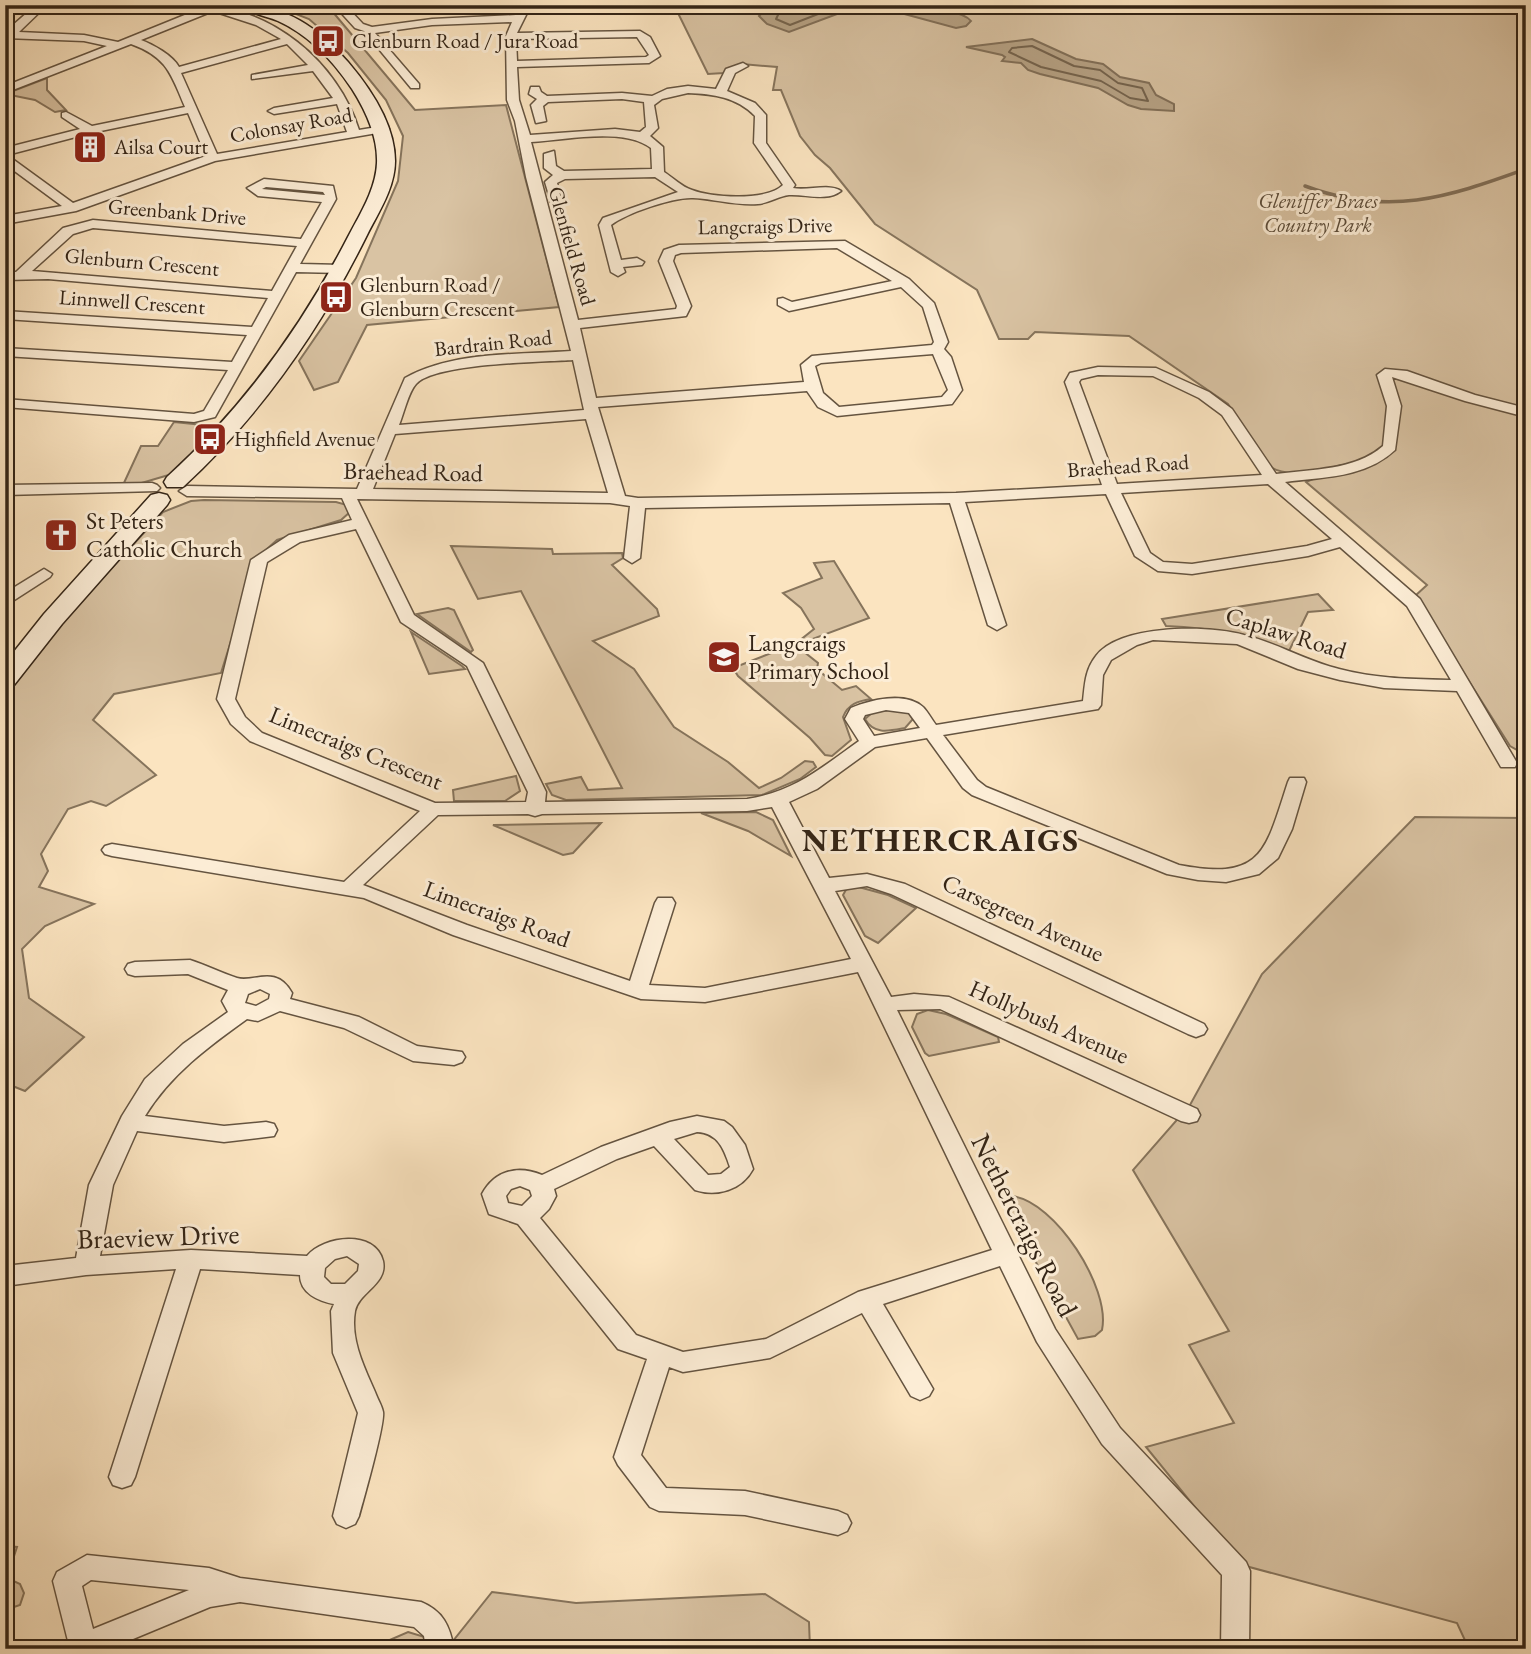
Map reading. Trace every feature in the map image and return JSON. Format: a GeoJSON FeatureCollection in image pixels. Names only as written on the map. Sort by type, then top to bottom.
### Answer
{"type":"FeatureCollection","features":[{"type":"Feature","properties":{"kind":"street"},"geometry":{"type":"LineString","coordinates":[[5,13],[14,5]]}},
{"type":"Feature","properties":{"kind":"street"},"geometry":{"type":"LineString","coordinates":[[8,35],[42,5]]}},
{"type":"Feature","properties":{"kind":"street"},"geometry":{"type":"LineString","coordinates":[[5,680],[53,619],[168,490],[203,458],[263,387],[314,317],[342,269],[384,180],[386,151],[383,129],[370,102],[318,40],[293,22],[247,5]]}},
{"type":"Feature","properties":{"kind":"street"},"geometry":{"type":"LineString","coordinates":[[340,5],[359,26],[371,30],[429,17],[634,6],[635,21]]}},
{"type":"Feature","properties":{"kind":"street"},"geometry":{"type":"LineString","coordinates":[[7,88],[119,45],[206,6],[269,26],[289,40],[342,100],[350,115],[354,134]]}},
{"type":"Feature","properties":{"kind":"street","name":"Glenfield Road"},"geometry":{"type":"LineString","coordinates":[[524,11],[511,36],[513,100],[525,139],[531,177],[572,325],[591,409],[618,499]]}},
{"type":"Feature","properties":{"kind":"street"},"geometry":{"type":"LineString","coordinates":[[371,30],[369,32],[415,86]]}},
{"type":"Feature","properties":{"kind":"street"},"geometry":{"type":"LineString","coordinates":[[511,36],[640,34],[646,39],[655,56],[649,60]]}},
{"type":"Feature","properties":{"kind":"street"},"geometry":{"type":"LineString","coordinates":[[8,35],[84,38],[119,45]]}},
{"type":"Feature","properties":{"kind":"street"},"geometry":{"type":"LineString","coordinates":[[131,40],[162,57],[176,71],[214,158]]}},
{"type":"Feature","properties":{"kind":"street"},"geometry":{"type":"LineString","coordinates":[[176,71],[289,40]]}},
{"type":"Feature","properties":{"kind":"street"},"geometry":{"type":"LineString","coordinates":[[511,64],[649,60],[657,64],[660,70]]}},
{"type":"Feature","properties":{"kind":"street"},"geometry":{"type":"LineString","coordinates":[[721,91],[730,71],[743,66]]}},
{"type":"Feature","properties":{"kind":"street"},"geometry":{"type":"LineString","coordinates":[[256,77],[315,67]]}},
{"type":"Feature","properties":{"kind":"street"},"geometry":{"type":"LineString","coordinates":[[535,89],[535,94],[545,99],[622,96],[652,99],[680,91],[721,91],[737,98],[759,114],[762,123],[760,143],[772,163],[785,175],[789,185],[786,191]]}},
{"type":"Feature","properties":{"kind":"street"},"geometry":{"type":"LineString","coordinates":[[540,121],[537,104],[545,99]]}},
{"type":"Feature","properties":{"kind":"street"},"geometry":{"type":"LineString","coordinates":[[643,136],[652,128],[648,104],[652,99]]}},
{"type":"Feature","properties":{"kind":"street"},"geometry":{"type":"LineString","coordinates":[[274,111],[342,100]]}},
{"type":"Feature","properties":{"kind":"street"},"geometry":{"type":"LineString","coordinates":[[5,152],[90,130],[192,109]]}},
{"type":"Feature","properties":{"kind":"street"},"geometry":{"type":"LineString","coordinates":[[66,115],[90,130]]}},
{"type":"Feature","properties":{"kind":"street","name":"Colonsay Road"},"geometry":{"type":"LineString","coordinates":[[5,220],[72,208],[214,158],[383,129]]}},
{"type":"Feature","properties":{"kind":"street"},"geometry":{"type":"LineString","coordinates":[[525,139],[615,133],[643,136],[657,147],[658,173]]}},
{"type":"Feature","properties":{"kind":"street"},"geometry":{"type":"LineString","coordinates":[[550,154],[550,169],[562,175],[658,173],[689,194]]}},
{"type":"Feature","properties":{"kind":"street"},"geometry":{"type":"LineString","coordinates":[[5,158],[72,208]]}},
{"type":"Feature","properties":{"kind":"street"},"geometry":{"type":"LineString","coordinates":[[555,199],[551,182],[562,175]]}},
{"type":"Feature","properties":{"kind":"street"},"geometry":{"type":"LineString","coordinates":[[5,403],[194,418],[210,414],[330,199],[331,192],[323,188],[264,183],[253,188],[258,192],[330,199]]}},
{"type":"Feature","properties":{"kind":"street"},"geometry":{"type":"LineString","coordinates":[[637,262],[617,268],[605,225],[607,221],[689,194],[744,201],[769,198],[786,191],[804,194],[839,191]]}},
{"type":"Feature","properties":{"kind":"street","name":"Greenbank Drive"},"geometry":{"type":"LineString","coordinates":[[21,274],[68,232],[93,224],[305,243]]}},
{"type":"Feature","properties":{"kind":"street","name":"Langcraigs Drive"},"geometry":{"type":"LineString","coordinates":[[572,325],[681,313],[684,306],[666,261],[669,253],[679,249],[840,244],[904,282],[929,306],[941,342],[937,349],[944,357],[955,390],[947,401],[837,412],[826,407],[816,397],[811,386]]}},
{"type":"Feature","properties":{"kind":"street"},"geometry":{"type":"LineString","coordinates":[[292,268],[342,269]]}},
{"type":"Feature","properties":{"kind":"street","name":"Glenburn Crescent"},"geometry":{"type":"LineString","coordinates":[[5,276],[21,274],[276,295]]}},
{"type":"Feature","properties":{"kind":"street"},"geometry":{"type":"LineString","coordinates":[[783,302],[789,307],[904,282]]}},
{"type":"Feature","properties":{"kind":"street","name":"Linnwell Crescent"},"geometry":{"type":"LineString","coordinates":[[5,315],[256,331]]}},
{"type":"Feature","properties":{"kind":"street"},"geometry":{"type":"LineString","coordinates":[[389,430],[811,386],[807,365],[817,359],[937,349]]}},
{"type":"Feature","properties":{"kind":"street"},"geometry":{"type":"LineString","coordinates":[[5,352],[236,366]]}},
{"type":"Feature","properties":{"kind":"street","name":"Bardrain Road"},"geometry":{"type":"LineString","coordinates":[[355,494],[389,430],[410,381],[425,372],[444,367],[579,355]]}},
{"type":"Feature","properties":{"kind":"street"},"geometry":{"type":"LineString","coordinates":[[1344,541],[1308,551],[1192,569],[1158,566],[1143,556],[1111,488],[1072,382],[1075,376],[1085,372],[1156,372],[1204,395],[1227,412],[1272,479],[1344,541],[1414,603],[1508,762]]}},
{"type":"Feature","properties":{"kind":"street","name":"Braehead Road"},"geometry":{"type":"LineString","coordinates":[[5,490],[168,490],[618,499],[638,502],[956,498],[1272,479],[1353,469],[1380,456],[1390,447],[1394,428],[1394,406],[1384,379],[1384,375],[1390,372],[1526,413]]}},
{"type":"Feature","properties":{"kind":"street"},"geometry":{"type":"LineString","coordinates":[[355,494],[360,523],[407,618],[474,663],[537,792],[535,810]]}},
{"type":"Feature","properties":{"kind":"street"},"geometry":{"type":"LineString","coordinates":[[956,498],[997,625]]}},
{"type":"Feature","properties":{"kind":"street"},"geometry":{"type":"LineString","coordinates":[[632,558],[638,502]]}},
{"type":"Feature","properties":{"kind":"street","name":"Limecraigs Crescent"},"geometry":{"type":"LineString","coordinates":[[360,523],[295,538],[259,560],[226,699],[237,720],[256,737],[433,809],[535,810],[747,805],[778,800],[810,785],[869,742]]}},
{"type":"Feature","properties":{"kind":"street"},"geometry":{"type":"LineString","coordinates":[[5,601],[44,574]]}},
{"type":"Feature","properties":{"kind":"street","name":"Caplaw Road"},"geometry":{"type":"LineString","coordinates":[[932,732],[1092,705],[1094,674],[1104,657],[1131,641],[1152,635],[1222,636],[1241,639],[1304,665],[1340,675],[1384,683],[1463,686]]}},
{"type":"Feature","properties":{"kind":"street"},"geometry":{"type":"LineString","coordinates":[[932,732],[869,742],[854,719],[857,712],[876,706],[907,705],[915,709],[932,732],[970,784],[979,791],[1174,870],[1198,875],[1223,875],[1262,863],[1272,853],[1297,782]]}},
{"type":"Feature","properties":{"kind":"street","name":"Nethercraigs Road"},"geometry":{"type":"LineString","coordinates":[[778,800],[864,964],[1046,1335],[1111,1436],[1236,1572],[1235,1649]]}},
{"type":"Feature","properties":{"kind":"street"},"geometry":{"type":"LineString","coordinates":[[349,888],[433,809]]}},
{"type":"Feature","properties":{"kind":"street","name":"Limecraigs Road"},"geometry":{"type":"LineString","coordinates":[[112,850],[368,892],[460,930],[637,991],[705,995],[864,964]]}},
{"type":"Feature","properties":{"kind":"street","name":"Carsegreen Avenue"},"geometry":{"type":"LineString","coordinates":[[821,886],[867,880],[898,889],[1196,1029]]}},
{"type":"Feature","properties":{"kind":"street"},"geometry":{"type":"LineString","coordinates":[[637,991],[665,903]]}},
{"type":"Feature","properties":{"kind":"street"},"geometry":{"type":"LineString","coordinates":[[135,970],[190,967],[242,988]]}},
{"type":"Feature","properties":{"kind":"street"},"geometry":{"type":"LineString","coordinates":[[242,1012],[233,1001],[242,988],[255,982],[269,983],[281,993],[278,1003]]}},
{"type":"Feature","properties":{"kind":"street","name":"Hollybush Avenue"},"geometry":{"type":"LineString","coordinates":[[882,1005],[914,1001],[942,1002],[1189,1115]]}},
{"type":"Feature","properties":{"kind":"street"},"geometry":{"type":"LineString","coordinates":[[86,1266],[101,1185],[130,1122],[153,1085],[191,1049],[242,1012],[258,1014],[278,1003],[351,1022],[413,1053],[453,1056]]}},
{"type":"Feature","properties":{"kind":"street"},"geometry":{"type":"LineString","coordinates":[[130,1122],[224,1134],[266,1130]]}},
{"type":"Feature","properties":{"kind":"street"},"geometry":{"type":"LineString","coordinates":[[541,1185],[609,1153],[658,1136]]}},
{"type":"Feature","properties":{"kind":"street"},"geometry":{"type":"LineString","coordinates":[[519,1177],[535,1180],[541,1185],[544,1196],[542,1203],[528,1214],[519,1216],[503,1213],[494,1201],[494,1195],[503,1183],[519,1177]]}},
{"type":"Feature","properties":{"kind":"street"},"geometry":{"type":"LineString","coordinates":[[528,1214],[529,1223],[627,1342],[683,1362],[770,1348],[867,1299],[1006,1255]]}},
{"type":"Feature","properties":{"kind":"street"},"geometry":{"type":"LineString","coordinates":[[346,1516],[371,1413],[345,1353],[343,1311],[351,1292],[367,1280],[372,1264],[362,1251],[346,1247],[330,1250],[313,1266],[312,1281],[323,1292],[351,1292]]}},
{"type":"Feature","properties":{"kind":"street"},"geometry":{"type":"LineString","coordinates":[[122,1477],[191,1259]]}},
{"type":"Feature","properties":{"kind":"street","name":"Braeview Drive"},"geometry":{"type":"LineString","coordinates":[[5,1276],[86,1266],[191,1259],[313,1266]]}},
{"type":"Feature","properties":{"kind":"street"},"geometry":{"type":"LineString","coordinates":[[867,1299],[920,1389]]}},
{"type":"Feature","properties":{"kind":"street"},"geometry":{"type":"LineString","coordinates":[[661,1354],[627,1457],[659,1499],[745,1503],[838,1523]]}},
{"type":"Feature","properties":{"kind":"street"},"geometry":{"type":"LineString","coordinates":[[240,1591],[209,1595],[83,1646],[67,1581],[87,1567],[209,1580],[240,1591],[421,1615],[436,1630],[440,1649]]}},
{"type":"Feature","properties":{"kind":"green space"},"geometry":{"type":"Polygon","coordinates":[[[273,5],[327,5],[415,110],[506,105],[559,307],[367,325],[338,382],[314,390],[299,361],[356,278],[398,181],[403,136],[386,100],[348,53],[309,19],[273,5]]]}},
{"type":"Feature","properties":{"kind":"green space","name":"Gleniffer Braes Country Park"},"geometry":{"type":"Polygon","coordinates":[[[674,5],[1526,5],[1526,755],[1510,746],[1415,596],[1427,585],[1306,482],[1347,464],[1296,473],[1276,470],[1267,465],[1228,404],[1129,336],[1035,332],[1028,339],[999,339],[977,290],[875,224],[830,168],[815,155],[800,136],[781,90],[773,90],[777,67],[742,64],[724,73],[708,74],[674,5]]]}},
{"type":"Feature","properties":{"kind":"green space"},"geometry":{"type":"Polygon","coordinates":[[[47,78],[47,90],[66,110],[55,112],[35,100],[5,94],[47,78]]]}},
{"type":"Feature","properties":{"kind":"green space"},"geometry":{"type":"Polygon","coordinates":[[[174,422],[213,426],[202,438],[201,454],[172,474],[128,487],[123,485],[141,446],[158,446],[174,422]]]}},
{"type":"Feature","properties":{"kind":"green space"},"geometry":{"type":"Polygon","coordinates":[[[191,501],[336,502],[347,505],[350,512],[341,520],[277,540],[257,558],[221,673],[114,694],[93,720],[156,775],[106,806],[91,801],[68,809],[41,854],[48,871],[39,887],[94,904],[45,926],[22,949],[29,998],[84,1037],[25,1091],[5,1083],[5,690],[43,643],[163,512],[191,501]]]}},
{"type":"Feature","properties":{"kind":"green space"},"geometry":{"type":"Polygon","coordinates":[[[451,546],[552,549],[553,554],[622,553],[623,558],[612,565],[657,609],[659,616],[593,641],[634,669],[674,727],[728,762],[759,788],[781,778],[805,761],[813,762],[816,767],[800,779],[762,795],[566,800],[552,795],[546,784],[581,777],[588,790],[622,788],[521,591],[478,599],[451,546]]]}},
{"type":"Feature","properties":{"kind":"green space"},"geometry":{"type":"Polygon","coordinates":[[[834,561],[869,618],[802,643],[799,641],[814,629],[801,608],[783,593],[822,578],[814,563],[834,561]]]}},
{"type":"Feature","properties":{"kind":"green space"},"geometry":{"type":"Polygon","coordinates":[[[1318,594],[1333,610],[1308,612],[1289,651],[1229,632],[1166,626],[1162,619],[1318,594]]]}},
{"type":"Feature","properties":{"kind":"green space"},"geometry":{"type":"Polygon","coordinates":[[[448,608],[454,610],[473,650],[471,652],[417,614],[448,608]]]}},
{"type":"Feature","properties":{"kind":"green space"},"geometry":{"type":"Polygon","coordinates":[[[411,632],[462,666],[465,669],[429,674],[411,632]]]}},
{"type":"Feature","properties":{"kind":"green space"},"geometry":{"type":"Polygon","coordinates":[[[794,644],[818,663],[817,669],[842,690],[856,686],[871,699],[854,704],[845,713],[843,717],[851,740],[832,756],[825,755],[810,738],[738,676],[733,668],[794,644]]]}},
{"type":"Feature","properties":{"kind":"green space"},"geometry":{"type":"Polygon","coordinates":[[[899,709],[908,712],[913,719],[905,728],[877,730],[865,719],[873,712],[899,709]]]}},
{"type":"Feature","properties":{"kind":"green space"},"geometry":{"type":"Polygon","coordinates":[[[516,776],[520,791],[505,801],[454,801],[453,790],[516,776]]]}},
{"type":"Feature","properties":{"kind":"green space"},"geometry":{"type":"Polygon","coordinates":[[[756,812],[773,820],[791,856],[748,831],[701,813],[756,812]]]}},
{"type":"Feature","properties":{"kind":"green space"},"geometry":{"type":"Polygon","coordinates":[[[1415,817],[1526,818],[1526,1649],[1469,1649],[1457,1623],[1242,1565],[1146,1447],[1234,1423],[1189,1345],[1229,1331],[1133,1170],[1190,1105],[1262,974],[1415,817]]]}},
{"type":"Feature","properties":{"kind":"green space"},"geometry":{"type":"Polygon","coordinates":[[[601,823],[573,853],[563,855],[493,825],[601,823]]]}},
{"type":"Feature","properties":{"kind":"green space"},"geometry":{"type":"Polygon","coordinates":[[[855,886],[888,895],[916,908],[878,943],[865,936],[843,895],[847,888],[855,886]]]}},
{"type":"Feature","properties":{"kind":"green space"},"geometry":{"type":"Polygon","coordinates":[[[928,1010],[946,1014],[998,1037],[999,1042],[929,1056],[912,1027],[917,1014],[928,1010]]]}},
{"type":"Feature","properties":{"kind":"green space"},"geometry":{"type":"Polygon","coordinates":[[[1012,1196],[1029,1201],[1045,1213],[1062,1230],[1089,1270],[1102,1312],[1102,1330],[1095,1336],[1078,1339],[1003,1202],[1012,1196]]]}},
{"type":"Feature","properties":{"kind":"green space"},"geometry":{"type":"Polygon","coordinates":[[[5,1546],[17,1547],[7,1578],[20,1584],[24,1593],[20,1605],[5,1610],[5,1546]]]}},
{"type":"Feature","properties":{"kind":"green space"},"geometry":{"type":"Polygon","coordinates":[[[492,1592],[576,1603],[765,1594],[809,1622],[810,1649],[455,1649],[453,1641],[492,1592]]]}},
{"type":"Feature","properties":{"kind":"green space"},"geometry":{"type":"Polygon","coordinates":[[[408,1632],[428,1638],[434,1649],[369,1649],[408,1632]]]}},
{"type":"Feature","properties":{"kind":"water"},"geometry":{"type":"Polygon","coordinates":[[[788,5],[915,7],[960,14],[971,21],[966,26],[956,28],[897,12],[868,10],[837,14],[789,32],[767,24],[759,16],[763,12],[788,5]]]}},
{"type":"Feature","properties":{"kind":"water"},"geometry":{"type":"Polygon","coordinates":[[[1032,39],[1076,59],[1103,64],[1120,77],[1149,83],[1156,95],[1174,104],[1174,111],[1141,109],[1128,105],[1098,88],[1040,74],[1028,70],[1021,63],[1002,61],[1005,57],[1002,55],[966,47],[1032,39]]]}},
{"type":"Feature","properties":{"kind":"waterway"},"geometry":{"type":"LineString","coordinates":[[1305,186],[1363,200],[1417,200],[1469,188],[1526,169]]}},
{"type":"Feature","properties":{"kind":"place","name":"Glenburn Road / Jura Road"},"geometry":{"type":"Point","coordinates":[328,41]}},
{"type":"Feature","properties":{"kind":"place","name":"Ailsa Court"},"geometry":{"type":"Point","coordinates":[90,147]}},
{"type":"Feature","properties":{"kind":"place","name":"Glenburn Road / Glenburn Crescent"},"geometry":{"type":"Point","coordinates":[336,297]}},
{"type":"Feature","properties":{"kind":"place","name":"Highfield Avenue"},"geometry":{"type":"Point","coordinates":[210,439]}},
{"type":"Feature","properties":{"kind":"place","name":"St Peters Catholic Church"},"geometry":{"type":"Point","coordinates":[61,535]}},
{"type":"Feature","properties":{"kind":"place","name":"Langcraigs Primary School"},"geometry":{"type":"Point","coordinates":[724,657]}},
{"type":"Feature","properties":{"kind":"district","name":"NETHERCRAIGS"},"geometry":{"type":"Point","coordinates":[941,840]}}]}
